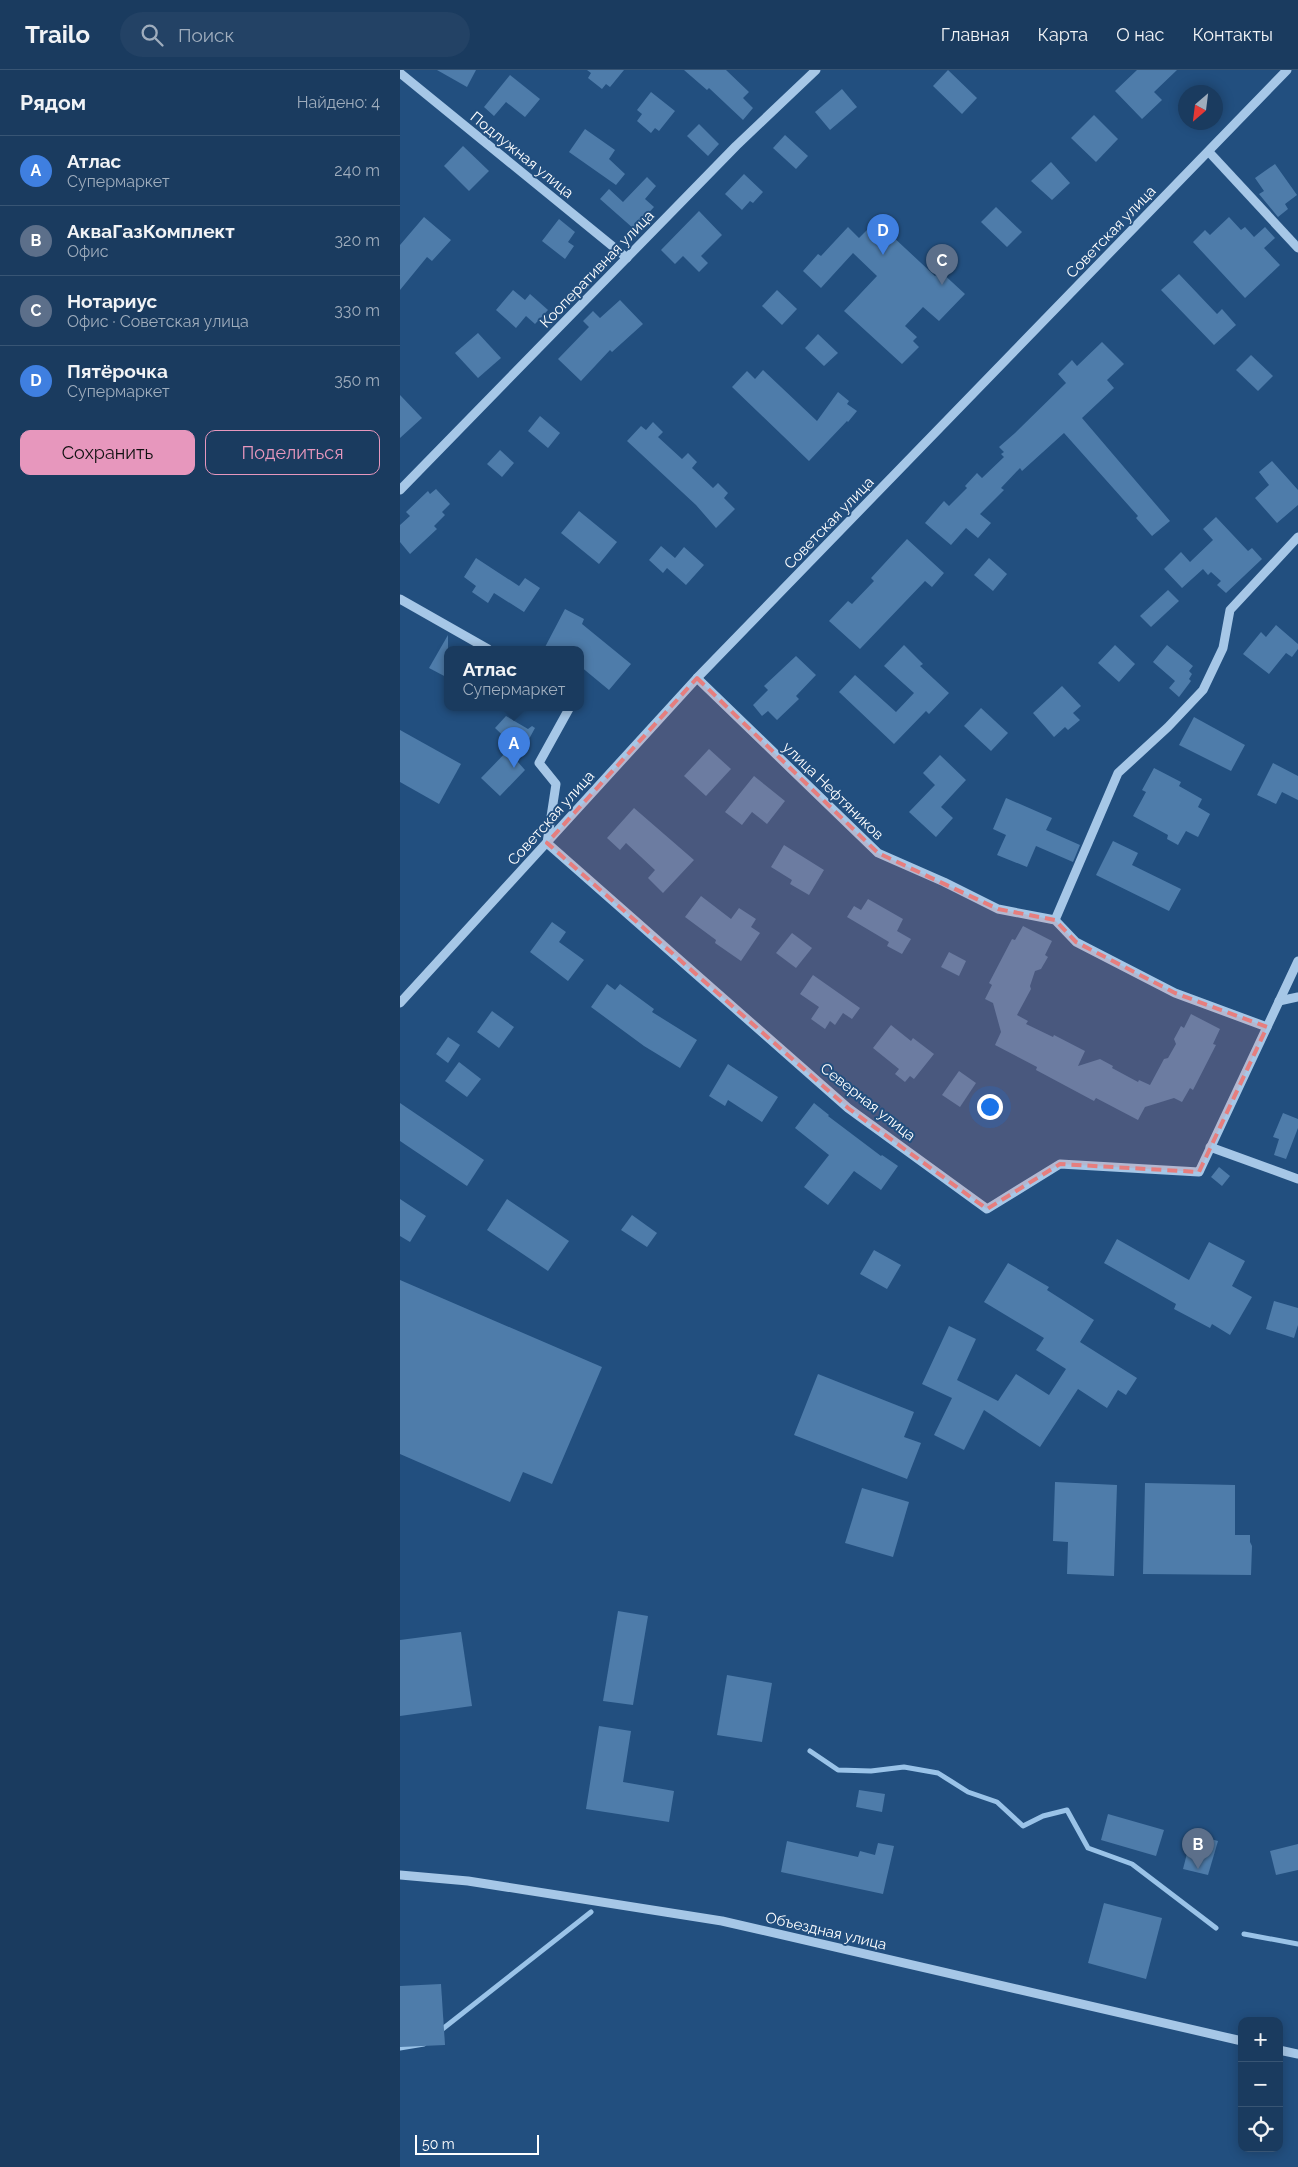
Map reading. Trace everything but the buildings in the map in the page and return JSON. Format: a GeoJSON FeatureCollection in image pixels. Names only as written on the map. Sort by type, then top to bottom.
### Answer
{"type":"FeatureCollection","features":[{"type":"Feature","properties":{"kind":"street","name":"Кооперативная улица"},"geometry":{"type":"LineString","coordinates":[[400,490],[736,146],[816,70]]}},
{"type":"Feature","properties":{"kind":"street","name":"Советская улица"},"geometry":{"type":"LineString","coordinates":[[400,1003],[697,678],[1287,70]]}},
{"type":"Feature","properties":{"kind":"street","name":"Подлужная улица"},"geometry":{"type":"LineString","coordinates":[[400,73],[627,258]]}},
{"type":"Feature","properties":{"kind":"street"},"geometry":{"type":"LineString","coordinates":[[1209,152],[1298,248]]}},
{"type":"Feature","properties":{"kind":"street"},"geometry":{"type":"LineString","coordinates":[[1267,1027],[1175,993],[1076,942],[1055,920],[1118,773],[1168,727],[1203,690],[1223,648],[1230,610],[1298,537]]}},
{"type":"Feature","properties":{"kind":"street"},"geometry":{"type":"LineString","coordinates":[[400,599],[483,646]]}},
{"type":"Feature","properties":{"kind":"street","name":"улица Нефтяников"},"geometry":{"type":"LineString","coordinates":[[697,678],[878,854],[944,882],[998,909],[1055,920]]}},
{"type":"Feature","properties":{"kind":"street"},"geometry":{"type":"LineString","coordinates":[[547,843],[556,784],[539,764],[568,711]]}},
{"type":"Feature","properties":{"kind":"street","name":"Северная улица"},"geometry":{"type":"LineString","coordinates":[[547,843],[848,1108],[987,1209],[1060,1164],[1198,1172],[1279,1001]]}},
{"type":"Feature","properties":{"kind":"street"},"geometry":{"type":"LineString","coordinates":[[1279,1001],[1298,961]]}},
{"type":"Feature","properties":{"kind":"street"},"geometry":{"type":"LineString","coordinates":[[1279,1001],[1298,997]]}},
{"type":"Feature","properties":{"kind":"street"},"geometry":{"type":"LineString","coordinates":[[1210,1147],[1298,1179]]}},
{"type":"Feature","properties":{"kind":"street","name":"Объездная улица"},"geometry":{"type":"LineString","coordinates":[[400,1875],[468,1880],[722,1921],[1238,2040]]}},
{"type":"Feature","properties":{"kind":"street"},"geometry":{"type":"LineString","coordinates":[[1283,2051],[1298,2054]]}},
{"type":"Feature","properties":{"kind":"highlighted area"},"geometry":{"type":"Polygon","coordinates":[[[697,678],[878,853],[998,909],[1055,920],[1076,942],[1175,993],[1267,1027],[1199,1172],[1060,1164],[987,1209],[848,1108],[547,843],[697,678]]]}},
{"type":"Feature","properties":{"kind":"waterway"},"geometry":{"type":"LineString","coordinates":[[810,1751],[838,1770],[871,1771],[904,1767],[938,1773],[968,1792],[997,1802],[1023,1826],[1043,1816],[1067,1810],[1088,1848],[1132,1864],[1216,1928]]}},
{"type":"Feature","properties":{"kind":"waterway"},"geometry":{"type":"LineString","coordinates":[[440,2031],[591,1912]]}},
{"type":"Feature","properties":{"kind":"waterway"},"geometry":{"type":"LineString","coordinates":[[1244,1934],[1298,1944]]}},
{"type":"Feature","properties":{"kind":"waterway"},"geometry":{"type":"LineString","coordinates":[[400,2048],[424,2044]]}},
{"type":"Feature","properties":{"kind":"place","name":"Пятёрочка"},"geometry":{"type":"Point","coordinates":[883,255]}},
{"type":"Feature","properties":{"kind":"place","name":"Нотариус"},"geometry":{"type":"Point","coordinates":[942,285]}},
{"type":"Feature","properties":{"kind":"place","name":"Атлас"},"geometry":{"type":"Point","coordinates":[514,768]}},
{"type":"Feature","properties":{"kind":"place","name":"АкваГазКомплект"},"geometry":{"type":"Point","coordinates":[1198,1869]}}]}
